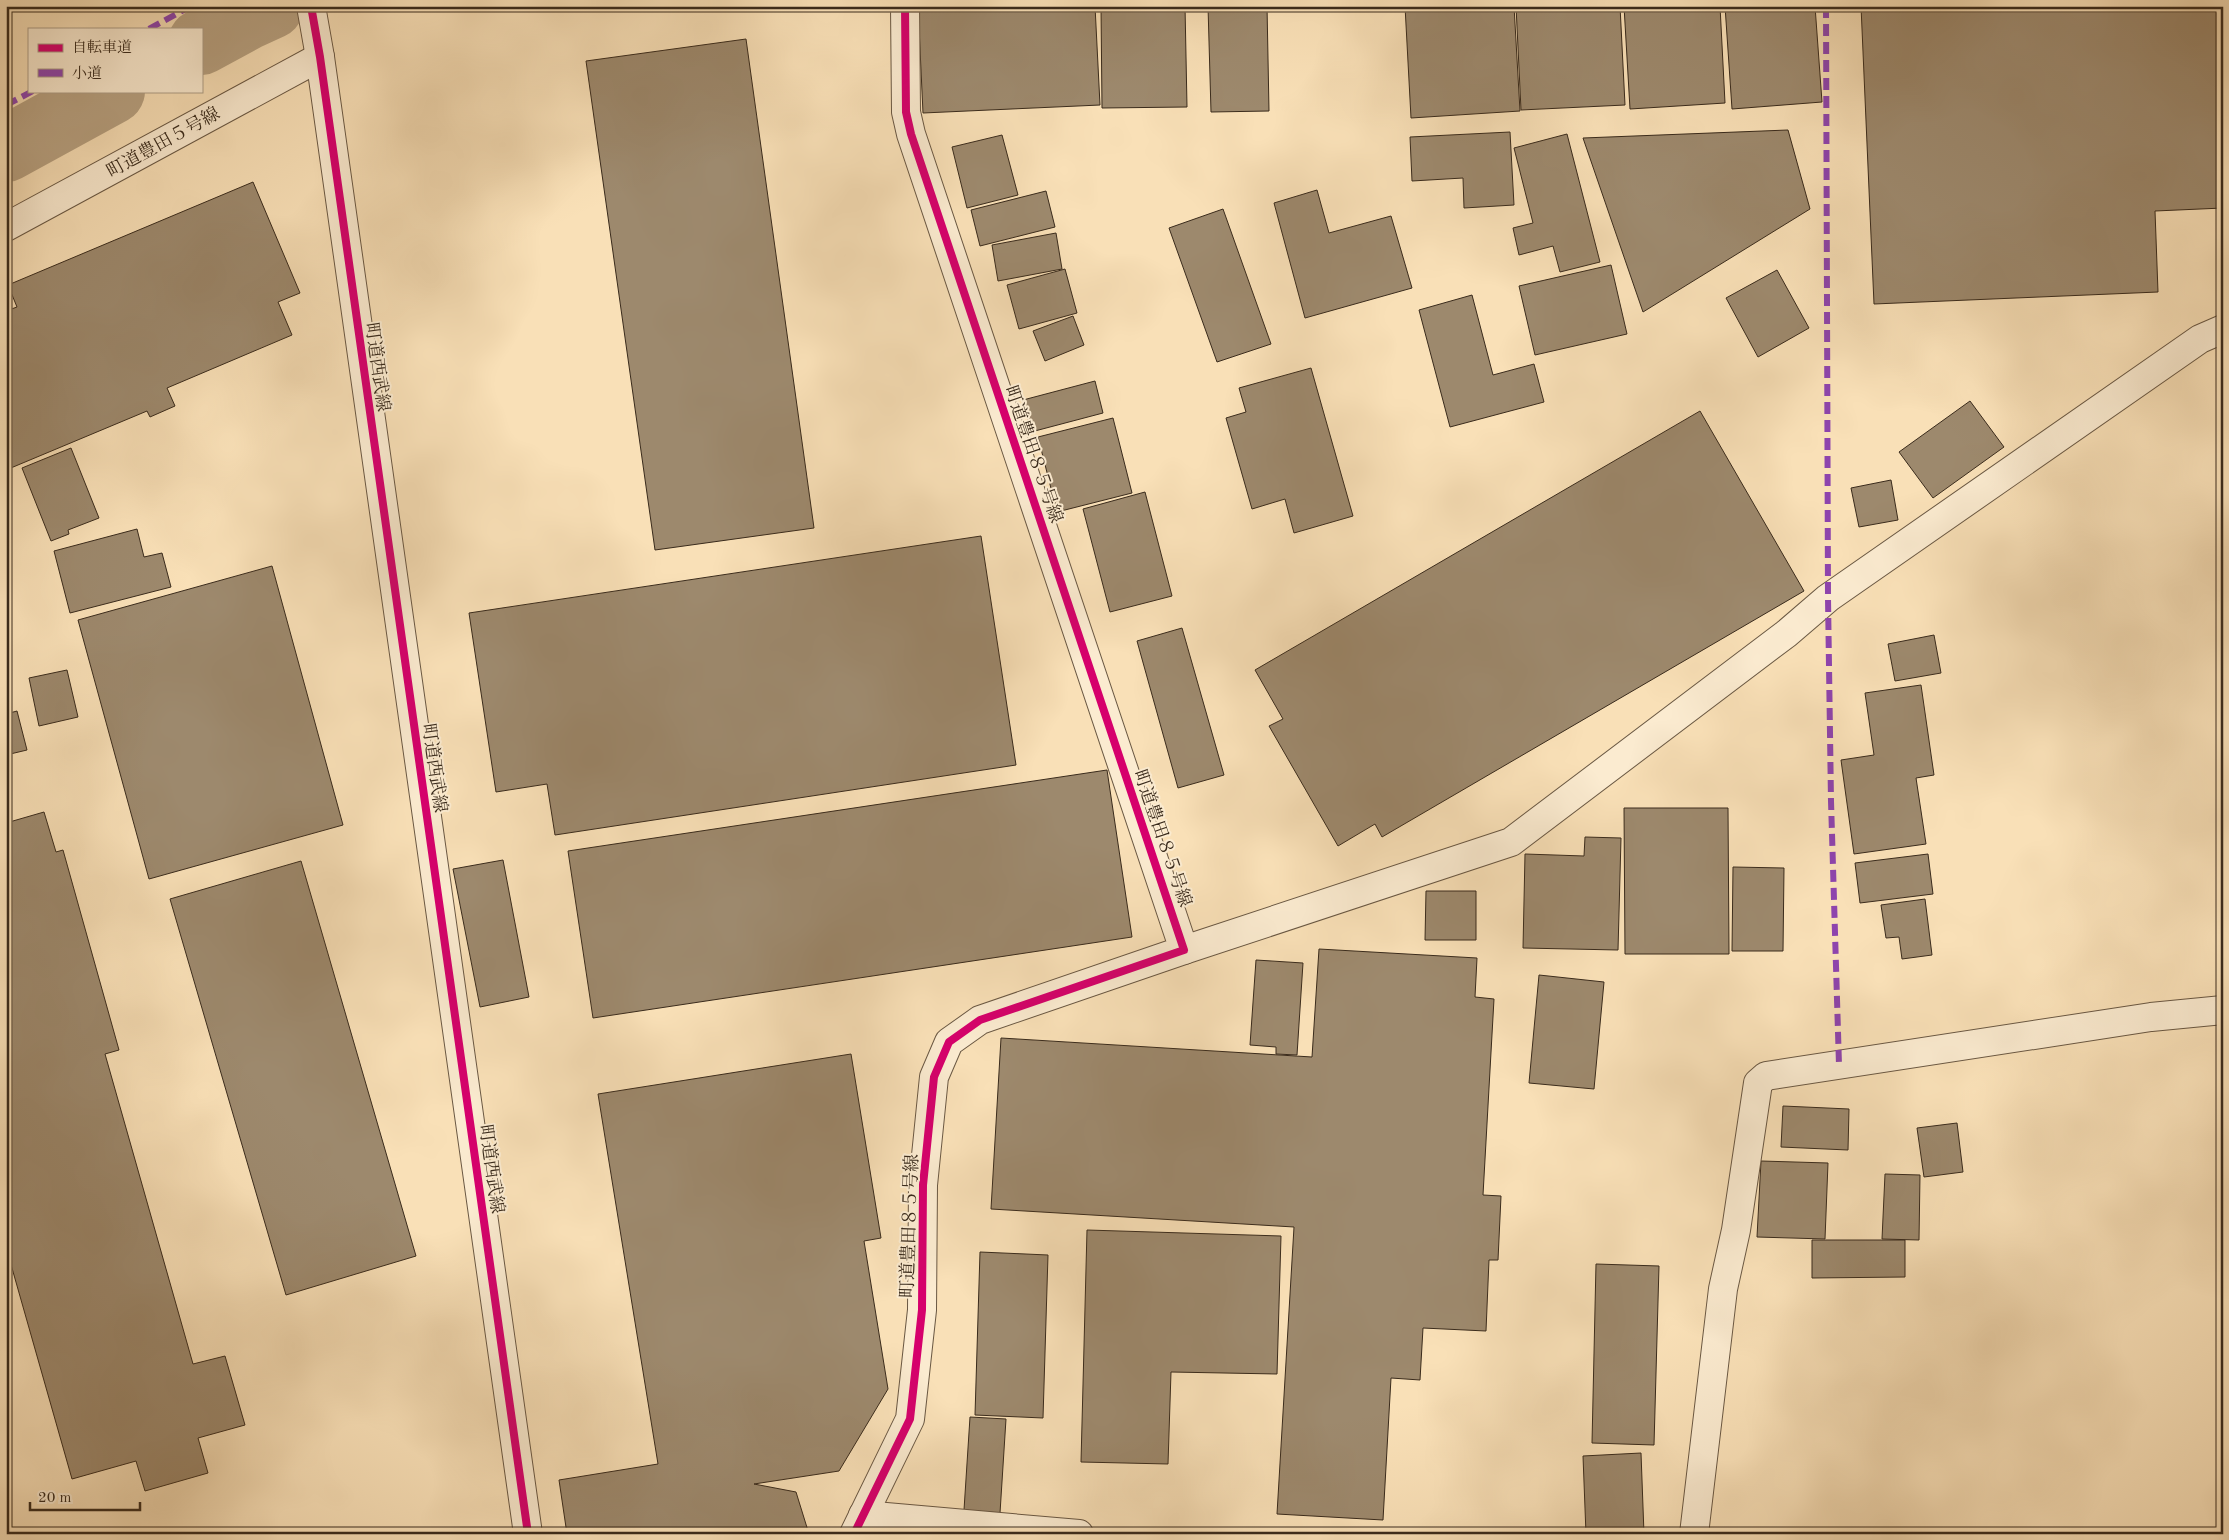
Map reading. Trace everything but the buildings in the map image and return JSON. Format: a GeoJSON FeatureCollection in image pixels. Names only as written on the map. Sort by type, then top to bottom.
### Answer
{"type":"FeatureCollection","features":[{"type":"Feature","properties":{"kind":"street","name":"町道豊田８５号線"},"geometry":{"type":"LineString","coordinates":[[858,1525],[910,1419],[922,1310],[922,1185],[934,1077],[949,1042],[980,1020],[1184,950],[911,134],[906,112],[905,6]]}},
{"type":"Feature","properties":{"kind":"street","name":"町道西武線"},"geometry":{"type":"LineString","coordinates":[[311,11],[320,57],[528,1534]]}},
{"type":"Feature","properties":{"kind":"street","name":"町道豊田５号線"},"geometry":{"type":"LineString","coordinates":[[6,227],[320,57]]}},
{"type":"Feature","properties":{"kind":"street"},"geometry":{"type":"LineString","coordinates":[[1184,950],[1511,842],[1778,640],[1828,598],[2200,339],[2223,329]]}},
{"type":"Feature","properties":{"kind":"street"},"geometry":{"type":"LineString","coordinates":[[1694,1534],[1723,1289],[1736,1230],[1758,1083],[1766,1076],[2151,1017],[2223,1010]]}},
{"type":"Feature","properties":{"kind":"street"},"geometry":{"type":"LineString","coordinates":[[858,1525],[1079,1534]]}},
{"type":"Feature","properties":{"kind":"waterway"},"geometry":{"type":"LineString","coordinates":[[202,41],[271,6]]}},
{"type":"Feature","properties":{"kind":"waterway"},"geometry":{"type":"LineString","coordinates":[[6,149],[110,92]]}},
{"type":"Feature","properties":{"kind":"marked path"},"geometry":{"type":"LineString","coordinates":[[151,28],[191,6]]}},
{"type":"Feature","properties":{"kind":"marked path"},"geometry":{"type":"LineString","coordinates":[[1826,6],[1828,598],[1831,801],[1839,1065]]}},
{"type":"Feature","properties":{"kind":"marked path"},"geometry":{"type":"LineString","coordinates":[[6,105],[31,92]]}},
{"type":"Feature","properties":{"kind":"cycle path"},"geometry":{"type":"LineString","coordinates":[[311,6],[320,57],[528,1534]]}},
{"type":"Feature","properties":{"kind":"cycle path"},"geometry":{"type":"LineString","coordinates":[[854,1534],[910,1419],[922,1310],[923,1185],[934,1077],[949,1042],[980,1020],[1184,950],[911,134],[906,112],[905,6]]}}]}
